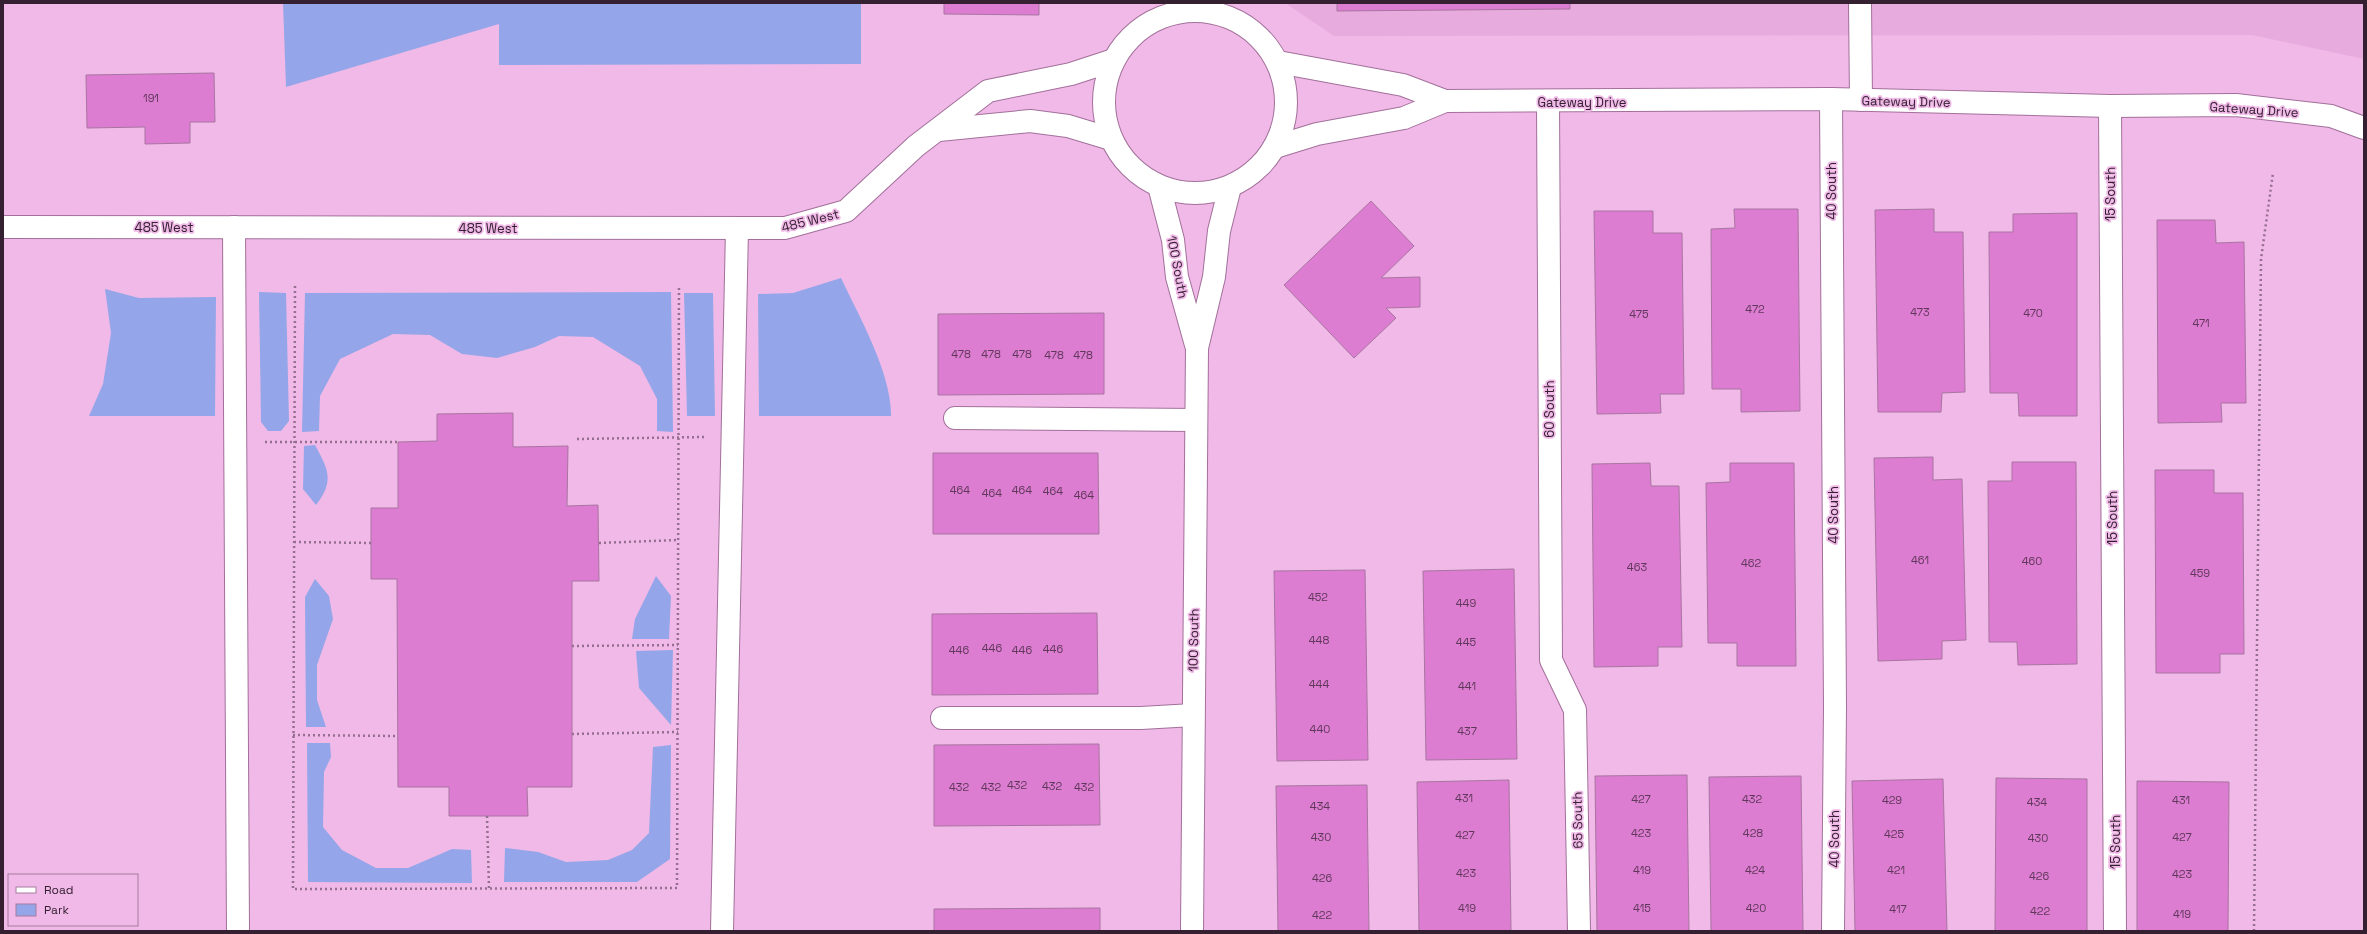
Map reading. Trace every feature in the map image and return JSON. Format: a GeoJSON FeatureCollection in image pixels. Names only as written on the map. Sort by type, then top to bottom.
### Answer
{"type":"FeatureCollection","features":[{"type":"Feature","properties":{"kind":"street"},"geometry":{"type":"LineString","coordinates":[[1860,3],[1861,100]]}},
{"type":"Feature","properties":{"kind":"street"},"geometry":{"type":"LineString","coordinates":[[1163,10],[1235,12],[1261,37],[1278,62],[1286,90],[1285,120],[1275,147],[1256,171],[1230,187],[1206,193],[1182,193],[1159,186],[1139,175],[1123,159],[1111,139],[1104,113],[1105,86],[1114,60],[1126,42],[1163,10]]}},
{"type":"Feature","properties":{"kind":"street","name":"485 West"},"geometry":{"type":"LineString","coordinates":[[3,227],[786,228],[846,211],[916,146],[939,130],[988,91],[1071,74],[1114,60]]}},
{"type":"Feature","properties":{"kind":"street","name":"Gateway Drive"},"geometry":{"type":"LineString","coordinates":[[1278,62],[1403,85],[1445,101],[1548,102],[1831,99],[2110,106],[2236,105],[2331,116],[2364,128]]}},
{"type":"Feature","properties":{"kind":"street","name":"40 South"},"geometry":{"type":"LineString","coordinates":[[1831,99],[1834,931]]}},
{"type":"Feature","properties":{"kind":"street","name":"Gateway Drive"},"geometry":{"type":"LineString","coordinates":[[1275,147],[1317,134],[1404,118],[1445,101]]}},
{"type":"Feature","properties":{"kind":"street","name":"60 South"},"geometry":{"type":"LineString","coordinates":[[1548,102],[1551,660],[1575,710]]}},
{"type":"Feature","properties":{"kind":"street","name":"15 South"},"geometry":{"type":"LineString","coordinates":[[2110,106],[2116,931]]}},
{"type":"Feature","properties":{"kind":"street","name":"485 West"},"geometry":{"type":"LineString","coordinates":[[939,130],[1030,121],[1068,126],[1111,139]]}},
{"type":"Feature","properties":{"kind":"street","name":"100 South"},"geometry":{"type":"LineString","coordinates":[[1159,186],[1173,240],[1177,277],[1197,348]]}},
{"type":"Feature","properties":{"kind":"street","name":"100 South"},"geometry":{"type":"LineString","coordinates":[[1192,931],[1197,348],[1214,277],[1219,231],[1230,187]]}},
{"type":"Feature","properties":{"kind":"street"},"geometry":{"type":"LineString","coordinates":[[234,228],[238,931]]}},
{"type":"Feature","properties":{"kind":"street"},"geometry":{"type":"LineString","coordinates":[[722,931],[737,229]]}},
{"type":"Feature","properties":{"kind":"street"},"geometry":{"type":"LineString","coordinates":[[955,418],[1196,420]]}},
{"type":"Feature","properties":{"kind":"street","name":"65 South"},"geometry":{"type":"LineString","coordinates":[[1575,710],[1579,931]]}},
{"type":"Feature","properties":{"kind":"street"},"geometry":{"type":"LineString","coordinates":[[942,718],[1141,718],[1193,715]]}},
{"type":"Feature","properties":{"kind":"path"},"geometry":{"type":"LineString","coordinates":[[2254,931],[2261,259],[2273,174]]}},
{"type":"Feature","properties":{"kind":"path"},"geometry":{"type":"LineString","coordinates":[[294,286],[293,889],[677,888],[679,285]]}},
{"type":"Feature","properties":{"kind":"path"},"geometry":{"type":"LineString","coordinates":[[577,439],[706,437]]}},
{"type":"Feature","properties":{"kind":"path"},"geometry":{"type":"LineString","coordinates":[[257,442],[398,442]]}},
{"type":"Feature","properties":{"kind":"path"},"geometry":{"type":"LineString","coordinates":[[599,543],[678,540]]}},
{"type":"Feature","properties":{"kind":"path"},"geometry":{"type":"LineString","coordinates":[[294,542],[371,543]]}},
{"type":"Feature","properties":{"kind":"path"},"geometry":{"type":"LineString","coordinates":[[572,646],[678,645]]}},
{"type":"Feature","properties":{"kind":"path"},"geometry":{"type":"LineString","coordinates":[[572,734],[678,732]]}},
{"type":"Feature","properties":{"kind":"path"},"geometry":{"type":"LineString","coordinates":[[293,735],[398,736]]}},
{"type":"Feature","properties":{"kind":"path"},"geometry":{"type":"LineString","coordinates":[[487,816],[489,888]]}},
{"type":"Feature","properties":{"kind":"shaded area"},"geometry":{"type":"Polygon","coordinates":[[[1285,3],[2364,3],[2364,59],[2252,35],[1334,36],[1285,3]]]}},
{"type":"Feature","properties":{"kind":"green space"},"geometry":{"type":"Polygon","coordinates":[[[283,3],[861,3],[861,64],[499,65],[499,24],[286,87],[283,3]]]}},
{"type":"Feature","properties":{"kind":"green space"},"geometry":{"type":"Polygon","coordinates":[[[841,278],[865,327],[880,364],[890,400],[891,416],[759,416],[758,294],[793,293],[841,278]]]}},
{"type":"Feature","properties":{"kind":"green space"},"geometry":{"type":"Polygon","coordinates":[[[105,289],[139,298],[216,297],[215,416],[89,416],[103,384],[111,333],[105,289]]]}},
{"type":"Feature","properties":{"kind":"green space"},"geometry":{"type":"Polygon","coordinates":[[[259,292],[286,293],[289,421],[281,431],[268,431],[261,422],[259,292]]]}},
{"type":"Feature","properties":{"kind":"green space"},"geometry":{"type":"Polygon","coordinates":[[[671,292],[673,432],[657,431],[657,399],[640,366],[593,337],[559,336],[535,347],[497,358],[462,354],[430,335],[393,334],[340,359],[320,396],[319,431],[302,432],[305,293],[671,292]]]}},
{"type":"Feature","properties":{"kind":"green space"},"geometry":{"type":"Polygon","coordinates":[[[684,293],[713,293],[715,416],[687,416],[684,293]]]}},
{"type":"Feature","properties":{"kind":"green space"},"geometry":{"type":"Polygon","coordinates":[[[315,445],[328,475],[326,489],[316,505],[303,489],[304,446],[315,445]]]}},
{"type":"Feature","properties":{"kind":"green space"},"geometry":{"type":"Polygon","coordinates":[[[656,576],[671,596],[669,639],[632,639],[635,619],[656,576]]]}},
{"type":"Feature","properties":{"kind":"green space"},"geometry":{"type":"Polygon","coordinates":[[[315,579],[329,596],[333,619],[317,665],[317,700],[326,727],[306,727],[305,597],[315,579]]]}},
{"type":"Feature","properties":{"kind":"green space"},"geometry":{"type":"Polygon","coordinates":[[[673,650],[671,725],[639,688],[636,651],[673,650]]]}},
{"type":"Feature","properties":{"kind":"green space"},"geometry":{"type":"Polygon","coordinates":[[[307,743],[330,743],[331,757],[324,772],[323,827],[342,850],[376,868],[408,868],[452,849],[471,850],[472,883],[308,882],[307,743]]]}},
{"type":"Feature","properties":{"kind":"green space"},"geometry":{"type":"Polygon","coordinates":[[[671,745],[670,859],[637,882],[504,882],[505,848],[538,852],[566,862],[608,860],[632,850],[649,833],[653,747],[671,745]]]}},
{"type":"Feature","properties":{"kind":"building"},"geometry":{"type":"Polygon","coordinates":[[[944,3],[1039,3],[1039,15],[944,14],[944,3]]]}},
{"type":"Feature","properties":{"kind":"building"},"geometry":{"type":"Polygon","coordinates":[[[1337,3],[1570,3],[1570,9],[1337,11],[1337,3]]]}},
{"type":"Feature","properties":{"kind":"building"},"geometry":{"type":"Polygon","coordinates":[[[214,73],[215,122],[190,122],[190,143],[145,144],[145,127],[87,128],[86,75],[214,73]]]}},
{"type":"Feature","properties":{"kind":"building"},"geometry":{"type":"Polygon","coordinates":[[[1371,201],[1414,246],[1381,278],[1420,277],[1420,307],[1386,308],[1396,318],[1354,358],[1284,285],[1371,201]]]}},
{"type":"Feature","properties":{"kind":"building"},"geometry":{"type":"Polygon","coordinates":[[[1734,209],[1798,209],[1800,411],[1741,412],[1741,389],[1712,389],[1711,229],[1735,228],[1734,209]]]}},
{"type":"Feature","properties":{"kind":"building"},"geometry":{"type":"Polygon","coordinates":[[[1934,209],[1934,232],[1963,232],[1965,392],[1942,393],[1941,412],[1878,412],[1875,210],[1934,209]]]}},
{"type":"Feature","properties":{"kind":"building"},"geometry":{"type":"Polygon","coordinates":[[[1594,211],[1653,211],[1653,233],[1682,233],[1684,394],[1660,394],[1661,413],[1597,414],[1594,211]]]}},
{"type":"Feature","properties":{"kind":"building"},"geometry":{"type":"Polygon","coordinates":[[[2077,213],[2077,416],[2019,416],[2018,393],[1990,393],[1989,232],[2013,232],[2013,214],[2077,213]]]}},
{"type":"Feature","properties":{"kind":"building"},"geometry":{"type":"Polygon","coordinates":[[[2157,220],[2215,220],[2216,243],[2244,242],[2246,403],[2221,403],[2222,422],[2158,423],[2157,220]]]}},
{"type":"Feature","properties":{"kind":"building"},"geometry":{"type":"Polygon","coordinates":[[[1104,313],[1104,394],[938,395],[938,314],[1104,313]]]}},
{"type":"Feature","properties":{"kind":"building"},"geometry":{"type":"Polygon","coordinates":[[[513,413],[513,447],[568,446],[567,506],[598,505],[599,581],[572,581],[572,787],[527,787],[528,816],[449,816],[449,787],[398,787],[397,579],[371,579],[371,508],[398,508],[398,442],[437,441],[437,414],[513,413]]]}},
{"type":"Feature","properties":{"kind":"building"},"geometry":{"type":"Polygon","coordinates":[[[933,453],[1098,453],[1099,534],[933,534],[933,453]]]}},
{"type":"Feature","properties":{"kind":"building"},"geometry":{"type":"Polygon","coordinates":[[[1933,457],[1933,480],[1962,479],[1966,640],[1942,641],[1942,659],[1878,661],[1874,458],[1933,457]]]}},
{"type":"Feature","properties":{"kind":"building"},"geometry":{"type":"Polygon","coordinates":[[[2012,462],[2076,462],[2077,664],[2018,665],[2017,642],[1989,642],[1988,481],[2012,481],[2012,462]]]}},
{"type":"Feature","properties":{"kind":"building"},"geometry":{"type":"Polygon","coordinates":[[[1650,463],[1651,486],[1679,486],[1682,647],[1658,647],[1658,666],[1594,667],[1592,464],[1650,463]]]}},
{"type":"Feature","properties":{"kind":"building"},"geometry":{"type":"Polygon","coordinates":[[[1730,463],[1794,463],[1796,666],[1737,666],[1737,643],[1708,643],[1706,483],[1730,482],[1730,463]]]}},
{"type":"Feature","properties":{"kind":"building"},"geometry":{"type":"Polygon","coordinates":[[[2155,470],[2214,470],[2214,493],[2243,493],[2244,654],[2220,654],[2220,673],[2156,673],[2155,470]]]}},
{"type":"Feature","properties":{"kind":"building"},"geometry":{"type":"Polygon","coordinates":[[[1514,569],[1517,759],[1426,760],[1423,571],[1514,569]]]}},
{"type":"Feature","properties":{"kind":"building"},"geometry":{"type":"Polygon","coordinates":[[[1365,570],[1368,760],[1277,761],[1274,571],[1365,570]]]}},
{"type":"Feature","properties":{"kind":"building"},"geometry":{"type":"Polygon","coordinates":[[[1097,613],[1098,694],[932,695],[932,614],[1097,613]]]}},
{"type":"Feature","properties":{"kind":"building"},"geometry":{"type":"Polygon","coordinates":[[[1099,744],[1100,825],[934,826],[934,745],[1099,744]]]}},
{"type":"Feature","properties":{"kind":"building"},"geometry":{"type":"Polygon","coordinates":[[[1687,775],[1689,931],[1597,931],[1595,776],[1687,775]]]}},
{"type":"Feature","properties":{"kind":"building"},"geometry":{"type":"Polygon","coordinates":[[[1801,776],[1803,931],[1711,931],[1709,777],[1801,776]]]}},
{"type":"Feature","properties":{"kind":"building"},"geometry":{"type":"Polygon","coordinates":[[[1996,778],[2087,779],[2087,931],[1995,931],[1996,778]]]}},
{"type":"Feature","properties":{"kind":"building"},"geometry":{"type":"Polygon","coordinates":[[[1943,779],[1947,931],[1855,931],[1852,781],[1943,779]]]}},
{"type":"Feature","properties":{"kind":"building"},"geometry":{"type":"Polygon","coordinates":[[[1509,780],[1511,931],[1419,931],[1417,782],[1509,780]]]}},
{"type":"Feature","properties":{"kind":"building"},"geometry":{"type":"Polygon","coordinates":[[[2137,781],[2229,782],[2228,931],[2137,931],[2137,781]]]}},
{"type":"Feature","properties":{"kind":"building"},"geometry":{"type":"Polygon","coordinates":[[[1367,785],[1369,931],[1278,931],[1276,786],[1367,785]]]}},
{"type":"Feature","properties":{"kind":"building"},"geometry":{"type":"Polygon","coordinates":[[[1100,908],[1100,931],[934,931],[934,909],[1100,908]]]}}]}
